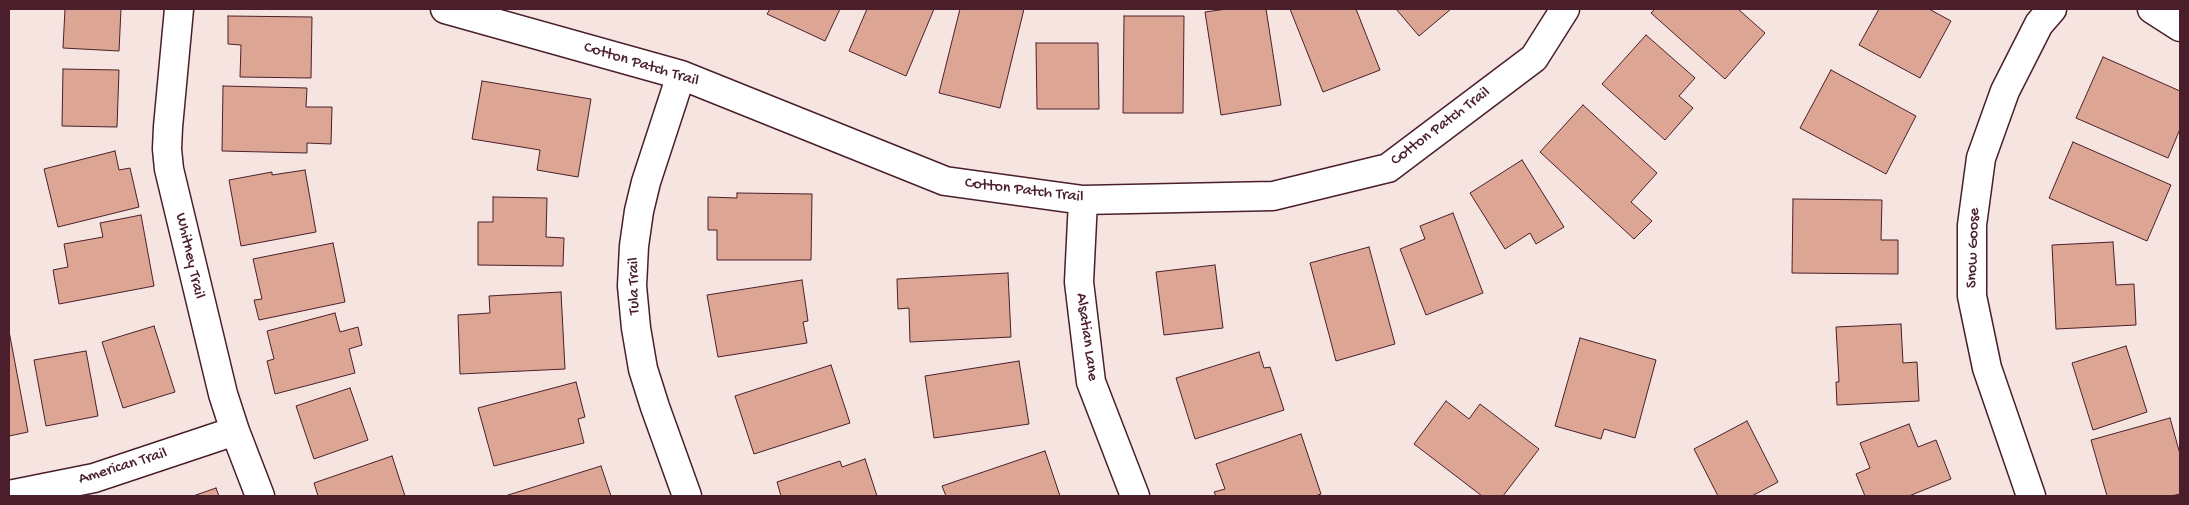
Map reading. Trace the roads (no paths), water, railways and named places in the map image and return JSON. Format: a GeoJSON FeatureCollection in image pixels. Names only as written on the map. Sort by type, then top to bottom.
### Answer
{"type":"FeatureCollection","features":[{"type":"Feature","properties":{"kind":"street","name":"Whitney Trail"},"geometry":{"type":"LineString","coordinates":[[179,9],[168,127],[167,149],[169,169],[213,356],[235,431],[260,496]]}},
{"type":"Feature","properties":{"kind":"street","name":"Cotton Patch Trail"},"geometry":{"type":"LineString","coordinates":[[445,9],[681,75],[945,181],[1083,200],[1273,196],[1388,168],[1534,58],[1565,9]]}},
{"type":"Feature","properties":{"kind":"street","name":"Snow Goose"},"geometry":{"type":"LineString","coordinates":[[2031,496],[1987,368],[1972,296],[1972,225],[1981,158],[2002,100],[2039,24],[2052,9]]}},
{"type":"Feature","properties":{"kind":"street"},"geometry":{"type":"LineString","coordinates":[[2152,9],[2180,26]]}},
{"type":"Feature","properties":{"kind":"street","name":"Tula Trail"},"geometry":{"type":"LineString","coordinates":[[681,75],[646,182],[639,211],[634,246],[632,286],[636,328],[643,369],[687,496]]}},
{"type":"Feature","properties":{"kind":"street","name":"Alsatian Lane"},"geometry":{"type":"LineString","coordinates":[[1083,200],[1079,282],[1091,382],[1135,496]]}},
{"type":"Feature","properties":{"kind":"street","name":"American Trail"},"geometry":{"type":"LineString","coordinates":[[9,495],[94,478],[235,431]]}}]}
